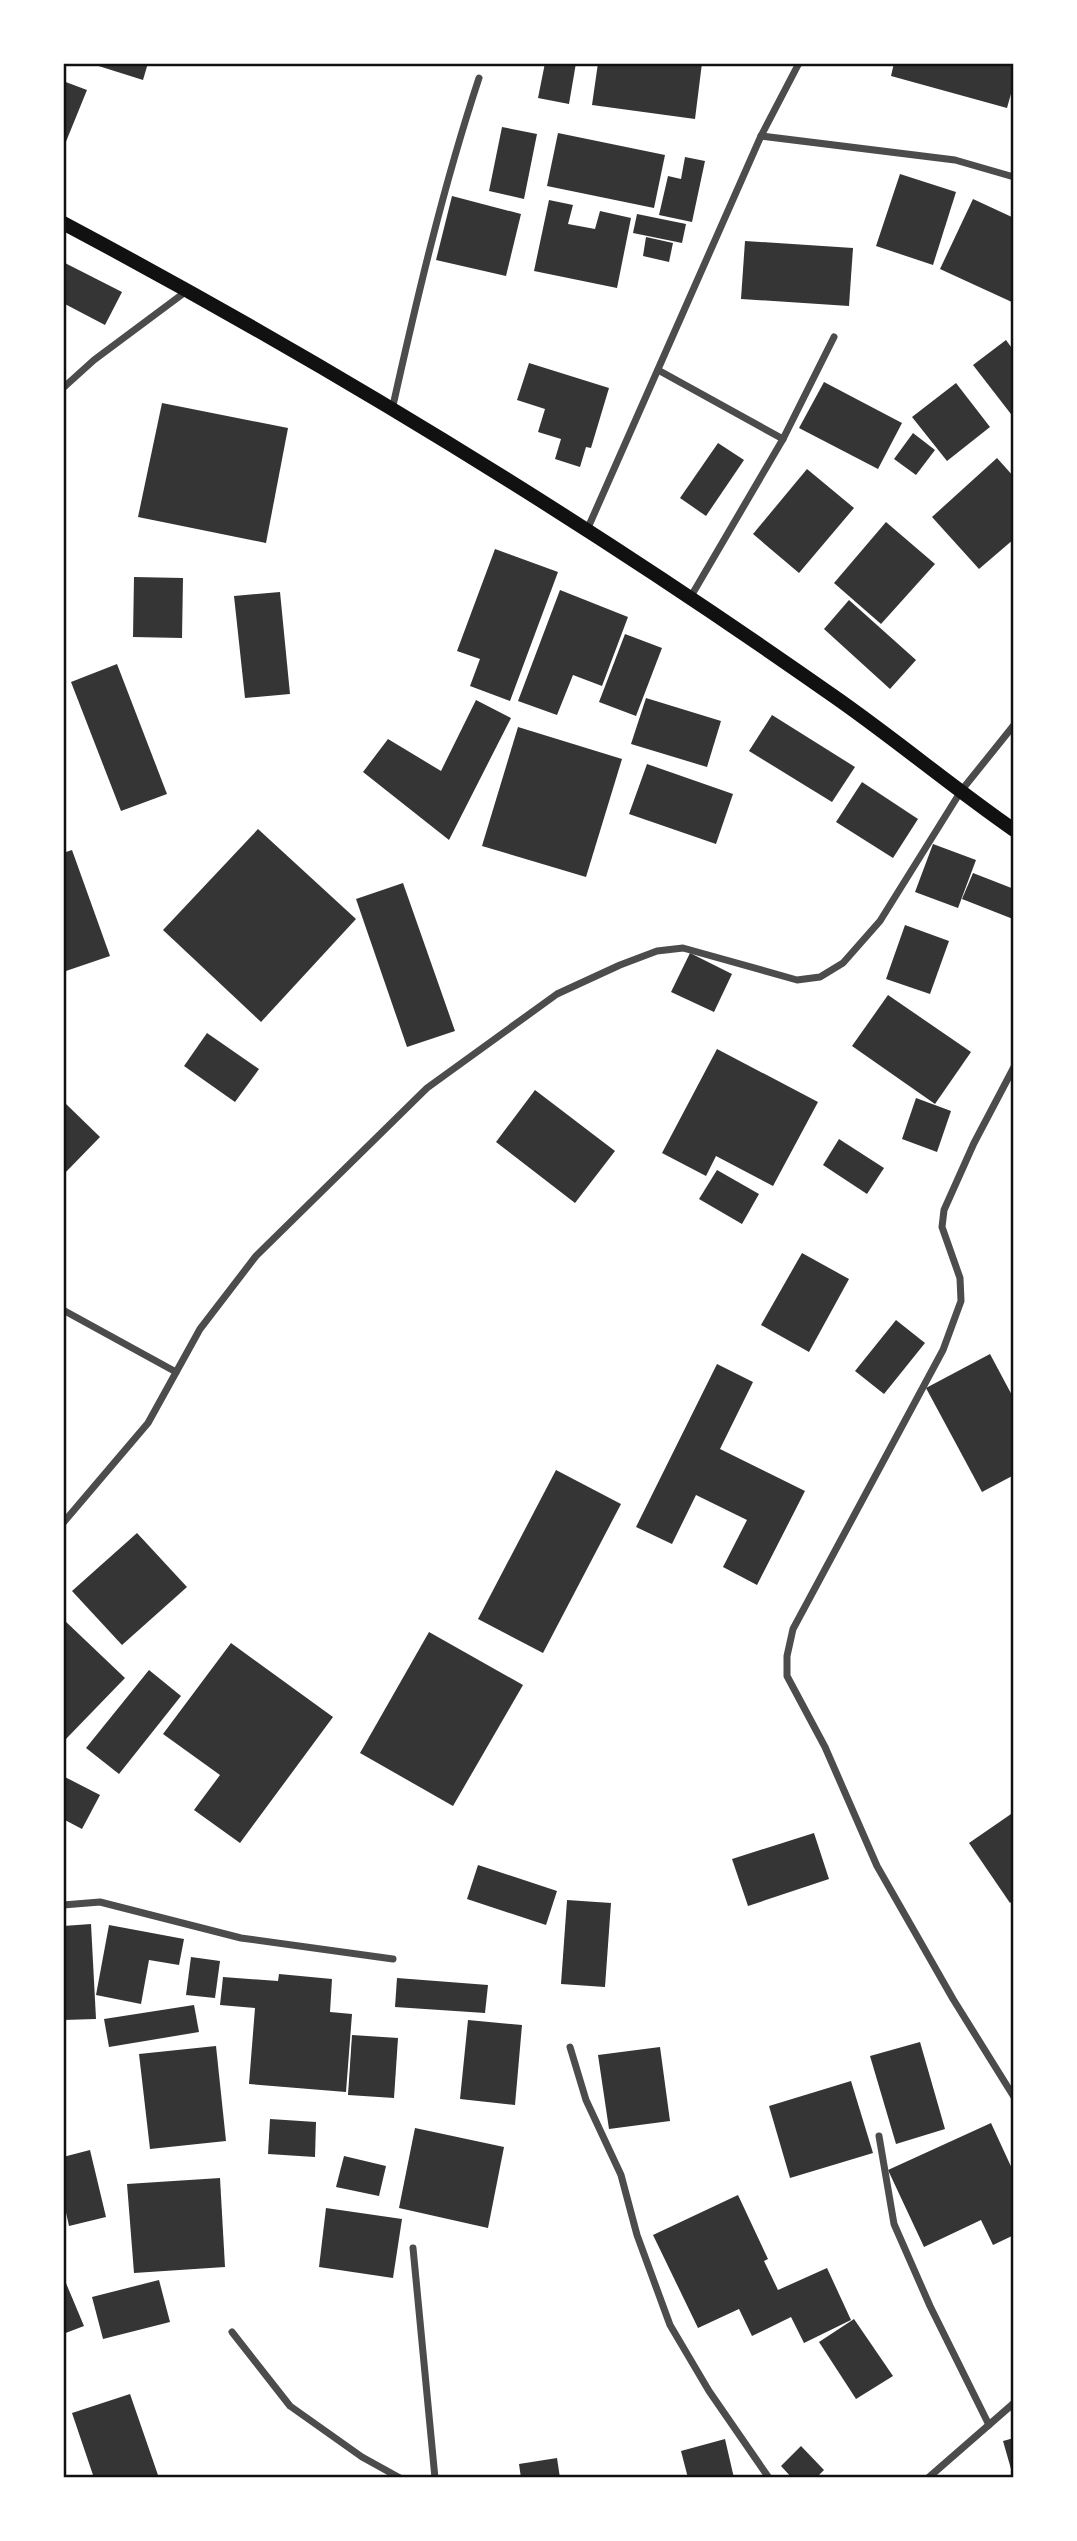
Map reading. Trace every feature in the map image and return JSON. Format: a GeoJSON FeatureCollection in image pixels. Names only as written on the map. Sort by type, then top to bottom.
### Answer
{"type":"FeatureCollection","features":[{"type":"Feature","properties":{"kind":"main road"},"geometry":{"type":"LineString","coordinates":[[63,223],[189,289],[587,531],[833,696],[1014,830]]}},
{"type":"Feature","properties":{"kind":"street"},"geometry":{"type":"LineString","coordinates":[[587,531],[761,136],[799,63]]}},
{"type":"Feature","properties":{"kind":"street"},"geometry":{"type":"LineString","coordinates":[[392,411],[423,270],[479,78]]}},
{"type":"Feature","properties":{"kind":"street"},"geometry":{"type":"LineString","coordinates":[[761,136],[955,160],[1014,177]]}},
{"type":"Feature","properties":{"kind":"street"},"geometry":{"type":"LineString","coordinates":[[63,388],[94,360],[189,289]]}},
{"type":"Feature","properties":{"kind":"street"},"geometry":{"type":"LineString","coordinates":[[690,599],[783,439],[834,337]]}},
{"type":"Feature","properties":{"kind":"street"},"geometry":{"type":"LineString","coordinates":[[658,370],[783,439]]}},
{"type":"Feature","properties":{"kind":"street"},"geometry":{"type":"LineString","coordinates":[[63,1523],[148,1423],[200,1329],[256,1256],[427,1088],[557,994],[657,951],[683,948],[797,980],[820,977],[843,963],[880,920],[961,792],[1014,725]]}},
{"type":"Feature","properties":{"kind":"street"},"geometry":{"type":"LineString","coordinates":[[1014,1067],[974,1143],[944,1210],[942,1227],[960,1278],[961,1301],[943,1350],[793,1629],[787,1656],[788,1676],[825,1747],[877,1866],[953,1999],[1014,2097]]}},
{"type":"Feature","properties":{"kind":"street"},"geometry":{"type":"LineString","coordinates":[[63,1310],[176,1373]]}},
{"type":"Feature","properties":{"kind":"street"},"geometry":{"type":"LineString","coordinates":[[63,1905],[100,1902],[241,1938],[393,1959]]}},
{"type":"Feature","properties":{"kind":"street"},"geometry":{"type":"LineString","coordinates":[[570,2047],[586,2100],[621,2175],[637,2235],[670,2325],[709,2391],[769,2478]]}},
{"type":"Feature","properties":{"kind":"street"},"geometry":{"type":"LineString","coordinates":[[879,2136],[894,2224],[930,2306],[989,2425]]}},
{"type":"Feature","properties":{"kind":"street"},"geometry":{"type":"LineString","coordinates":[[413,2248],[435,2478]]}},
{"type":"Feature","properties":{"kind":"street"},"geometry":{"type":"LineString","coordinates":[[232,2332],[290,2406],[362,2457],[400,2478]]}},
{"type":"Feature","properties":{"kind":"street"},"geometry":{"type":"LineString","coordinates":[[928,2478],[1014,2403]]}},
{"type":"Feature","properties":{"kind":"building"},"geometry":{"type":"Polygon","coordinates":[[[89,63],[148,63],[143,80],[89,63]]]}},
{"type":"Feature","properties":{"kind":"building"},"geometry":{"type":"Polygon","coordinates":[[[545,63],[576,63],[569,104],[538,98],[545,63]]]}},
{"type":"Feature","properties":{"kind":"building"},"geometry":{"type":"Polygon","coordinates":[[[598,63],[702,63],[695,119],[592,105],[598,63]]]}},
{"type":"Feature","properties":{"kind":"building"},"geometry":{"type":"Polygon","coordinates":[[[894,63],[1014,63],[1014,83],[1007,108],[891,76],[894,63]]]}},
{"type":"Feature","properties":{"kind":"building"},"geometry":{"type":"Polygon","coordinates":[[[63,81],[87,90],[63,149],[63,81]]]}},
{"type":"Feature","properties":{"kind":"building"},"geometry":{"type":"Polygon","coordinates":[[[502,127],[537,134],[524,199],[489,191],[502,127]]]}},
{"type":"Feature","properties":{"kind":"building"},"geometry":{"type":"Polygon","coordinates":[[[558,133],[665,155],[654,208],[547,186],[558,133]]]}},
{"type":"Feature","properties":{"kind":"building"},"geometry":{"type":"Polygon","coordinates":[[[685,157],[705,161],[692,222],[659,215],[668,176],[681,179],[685,157]]]}},
{"type":"Feature","properties":{"kind":"building"},"geometry":{"type":"Polygon","coordinates":[[[900,174],[956,192],[933,265],[876,246],[900,174]]]}},
{"type":"Feature","properties":{"kind":"building"},"geometry":{"type":"Polygon","coordinates":[[[452,196],[521,214],[506,276],[436,260],[452,196]]]}},
{"type":"Feature","properties":{"kind":"building"},"geometry":{"type":"Polygon","coordinates":[[[973,199],[1014,218],[1014,303],[940,269],[973,199]]]}},
{"type":"Feature","properties":{"kind":"building"},"geometry":{"type":"Polygon","coordinates":[[[549,200],[573,205],[568,224],[595,229],[600,211],[631,218],[617,288],[534,271],[549,200]]]}},
{"type":"Feature","properties":{"kind":"building"},"geometry":{"type":"Polygon","coordinates":[[[637,214],[686,224],[682,243],[633,233],[637,214]]]}},
{"type":"Feature","properties":{"kind":"building"},"geometry":{"type":"Polygon","coordinates":[[[646,237],[673,243],[669,262],[643,256],[646,237]]]}},
{"type":"Feature","properties":{"kind":"building"},"geometry":{"type":"Polygon","coordinates":[[[745,241],[853,248],[849,306],[741,299],[745,241]]]}},
{"type":"Feature","properties":{"kind":"building"},"geometry":{"type":"Polygon","coordinates":[[[63,262],[122,292],[105,325],[63,303],[63,262]]]}},
{"type":"Feature","properties":{"kind":"building"},"geometry":{"type":"Polygon","coordinates":[[[1006,340],[1014,351],[1014,418],[973,365],[1006,340]]]}},
{"type":"Feature","properties":{"kind":"building"},"geometry":{"type":"Polygon","coordinates":[[[529,363],[609,388],[591,448],[586,447],[580,467],[555,459],[561,439],[538,432],[545,409],[517,400],[529,363]]]}},
{"type":"Feature","properties":{"kind":"building"},"geometry":{"type":"Polygon","coordinates":[[[824,382],[902,423],[878,469],[799,428],[824,382]]]}},
{"type":"Feature","properties":{"kind":"building"},"geometry":{"type":"Polygon","coordinates":[[[956,383],[990,427],[947,461],[912,417],[956,383]]]}},
{"type":"Feature","properties":{"kind":"building"},"geometry":{"type":"Polygon","coordinates":[[[162,403],[288,428],[266,543],[138,517],[162,403]]]}},
{"type":"Feature","properties":{"kind":"building"},"geometry":{"type":"Polygon","coordinates":[[[913,433],[935,450],[916,475],[894,459],[913,433]]]}},
{"type":"Feature","properties":{"kind":"building"},"geometry":{"type":"Polygon","coordinates":[[[718,443],[744,460],[706,516],[680,498],[718,443]]]}},
{"type":"Feature","properties":{"kind":"building"},"geometry":{"type":"Polygon","coordinates":[[[997,458],[1014,477],[1014,539],[979,569],[932,517],[997,458]]]}},
{"type":"Feature","properties":{"kind":"building"},"geometry":{"type":"Polygon","coordinates":[[[807,469],[854,508],[799,573],[753,534],[807,469]]]}},
{"type":"Feature","properties":{"kind":"building"},"geometry":{"type":"Polygon","coordinates":[[[886,522],[935,564],[881,624],[834,583],[886,522]]]}},
{"type":"Feature","properties":{"kind":"building"},"geometry":{"type":"Polygon","coordinates":[[[495,549],[558,572],[510,701],[470,686],[480,659],[457,651],[495,549]]]}},
{"type":"Feature","properties":{"kind":"building"},"geometry":{"type":"Polygon","coordinates":[[[134,577],[183,578],[182,638],[133,637],[134,577]]]}},
{"type":"Feature","properties":{"kind":"building"},"geometry":{"type":"Polygon","coordinates":[[[560,590],[628,617],[602,686],[573,675],[557,715],[518,701],[560,590]]]}},
{"type":"Feature","properties":{"kind":"building"},"geometry":{"type":"Polygon","coordinates":[[[280,592],[290,694],[245,698],[234,596],[280,592]]]}},
{"type":"Feature","properties":{"kind":"building"},"geometry":{"type":"Polygon","coordinates":[[[849,600],[916,660],[890,689],[824,629],[849,600]]]}},
{"type":"Feature","properties":{"kind":"building"},"geometry":{"type":"Polygon","coordinates":[[[625,634],[662,648],[636,716],[599,702],[625,634]]]}},
{"type":"Feature","properties":{"kind":"building"},"geometry":{"type":"Polygon","coordinates":[[[117,664],[167,794],[121,811],[71,682],[117,664]]]}},
{"type":"Feature","properties":{"kind":"building"},"geometry":{"type":"Polygon","coordinates":[[[646,698],[721,721],[707,767],[631,744],[646,698]]]}},
{"type":"Feature","properties":{"kind":"building"},"geometry":{"type":"Polygon","coordinates":[[[476,700],[511,718],[449,840],[363,772],[388,739],[441,771],[476,700]]]}},
{"type":"Feature","properties":{"kind":"building"},"geometry":{"type":"Polygon","coordinates":[[[772,715],[855,767],[832,802],[749,751],[772,715]]]}},
{"type":"Feature","properties":{"kind":"building"},"geometry":{"type":"Polygon","coordinates":[[[518,727],[622,759],[586,877],[482,846],[518,727]]]}},
{"type":"Feature","properties":{"kind":"building"},"geometry":{"type":"Polygon","coordinates":[[[647,764],[733,794],[716,844],[629,814],[647,764]]]}},
{"type":"Feature","properties":{"kind":"building"},"geometry":{"type":"Polygon","coordinates":[[[862,782],[918,819],[893,858],[836,822],[862,782]]]}},
{"type":"Feature","properties":{"kind":"building"},"geometry":{"type":"Polygon","coordinates":[[[258,829],[356,919],[261,1022],[163,930],[258,829]]]}},
{"type":"Feature","properties":{"kind":"building"},"geometry":{"type":"Polygon","coordinates":[[[933,844],[976,860],[958,908],[915,892],[933,844]]]}},
{"type":"Feature","properties":{"kind":"building"},"geometry":{"type":"Polygon","coordinates":[[[72,850],[110,956],[63,972],[63,853],[72,850]]]}},
{"type":"Feature","properties":{"kind":"building"},"geometry":{"type":"Polygon","coordinates":[[[973,873],[1014,889],[1013,919],[962,899],[973,873]]]}},
{"type":"Feature","properties":{"kind":"building"},"geometry":{"type":"Polygon","coordinates":[[[403,883],[455,1031],[407,1047],[356,899],[403,883]]]}},
{"type":"Feature","properties":{"kind":"building"},"geometry":{"type":"Polygon","coordinates":[[[905,925],[949,941],[930,994],[886,979],[905,925]]]}},
{"type":"Feature","properties":{"kind":"building"},"geometry":{"type":"Polygon","coordinates":[[[690,953],[732,974],[714,1012],[671,992],[690,953]]]}},
{"type":"Feature","properties":{"kind":"building"},"geometry":{"type":"Polygon","coordinates":[[[888,995],[971,1052],[935,1104],[852,1046],[888,995]]]}},
{"type":"Feature","properties":{"kind":"building"},"geometry":{"type":"Polygon","coordinates":[[[207,1033],[259,1069],[235,1102],[184,1066],[207,1033]]]}},
{"type":"Feature","properties":{"kind":"building"},"geometry":{"type":"Polygon","coordinates":[[[717,1049],[818,1102],[773,1186],[716,1156],[706,1176],[662,1153],[717,1049]]]}},
{"type":"Feature","properties":{"kind":"building"},"geometry":{"type":"Polygon","coordinates":[[[535,1090],[615,1151],[575,1203],[496,1142],[535,1090]]]}},
{"type":"Feature","properties":{"kind":"building"},"geometry":{"type":"Polygon","coordinates":[[[916,1098],[951,1111],[937,1152],[902,1139],[916,1098]]]}},
{"type":"Feature","properties":{"kind":"building"},"geometry":{"type":"Polygon","coordinates":[[[63,1101],[100,1137],[63,1175],[63,1101]]]}},
{"type":"Feature","properties":{"kind":"building"},"geometry":{"type":"Polygon","coordinates":[[[839,1139],[884,1168],[867,1194],[823,1165],[839,1139]]]}},
{"type":"Feature","properties":{"kind":"building"},"geometry":{"type":"Polygon","coordinates":[[[717,1170],[759,1194],[742,1224],[699,1199],[717,1170]]]}},
{"type":"Feature","properties":{"kind":"building"},"geometry":{"type":"Polygon","coordinates":[[[802,1253],[849,1279],[809,1352],[761,1325],[802,1253]]]}},
{"type":"Feature","properties":{"kind":"building"},"geometry":{"type":"Polygon","coordinates":[[[896,1320],[925,1343],[884,1394],[855,1371],[896,1320]]]}},
{"type":"Feature","properties":{"kind":"building"},"geometry":{"type":"Polygon","coordinates":[[[990,1354],[1014,1399],[1014,1475],[982,1492],[926,1388],[990,1354]]]}},
{"type":"Feature","properties":{"kind":"building"},"geometry":{"type":"Polygon","coordinates":[[[717,1364],[753,1382],[720,1449],[805,1491],[757,1585],[723,1567],[747,1520],[696,1495],[672,1544],[636,1527],[717,1364]]]}},
{"type":"Feature","properties":{"kind":"building"},"geometry":{"type":"Polygon","coordinates":[[[556,1470],[621,1504],[543,1653],[478,1619],[556,1470]]]}},
{"type":"Feature","properties":{"kind":"building"},"geometry":{"type":"Polygon","coordinates":[[[137,1533],[187,1587],[122,1645],[72,1591],[137,1533]]]}},
{"type":"Feature","properties":{"kind":"building"},"geometry":{"type":"Polygon","coordinates":[[[63,1619],[125,1678],[65,1740],[63,1738],[63,1619]]]}},
{"type":"Feature","properties":{"kind":"building"},"geometry":{"type":"Polygon","coordinates":[[[429,1632],[523,1685],[453,1806],[360,1753],[429,1632]]]}},
{"type":"Feature","properties":{"kind":"building"},"geometry":{"type":"Polygon","coordinates":[[[231,1643],[333,1717],[240,1843],[194,1810],[220,1775],[163,1734],[231,1643]]]}},
{"type":"Feature","properties":{"kind":"building"},"geometry":{"type":"Polygon","coordinates":[[[149,1670],[181,1696],[119,1774],[86,1748],[149,1670]]]}},
{"type":"Feature","properties":{"kind":"building"},"geometry":{"type":"Polygon","coordinates":[[[63,1776],[100,1795],[82,1829],[63,1819],[63,1776]]]}},
{"type":"Feature","properties":{"kind":"building"},"geometry":{"type":"Polygon","coordinates":[[[1014,1812],[1014,1900],[1010,1903],[969,1843],[1014,1812]]]}},
{"type":"Feature","properties":{"kind":"building"},"geometry":{"type":"Polygon","coordinates":[[[814,1833],[829,1879],[748,1906],[732,1859],[814,1833]]]}},
{"type":"Feature","properties":{"kind":"building"},"geometry":{"type":"Polygon","coordinates":[[[478,1865],[557,1891],[546,1925],[467,1899],[478,1865]]]}},
{"type":"Feature","properties":{"kind":"building"},"geometry":{"type":"Polygon","coordinates":[[[567,1900],[611,1903],[605,1987],[561,1984],[567,1900]]]}},
{"type":"Feature","properties":{"kind":"building"},"geometry":{"type":"Polygon","coordinates":[[[91,1924],[96,2019],[63,2020],[63,1926],[91,1924]]]}},
{"type":"Feature","properties":{"kind":"building"},"geometry":{"type":"Polygon","coordinates":[[[109,1925],[184,1939],[179,1965],[149,1960],[141,2004],[96,1995],[109,1925]]]}},
{"type":"Feature","properties":{"kind":"building"},"geometry":{"type":"Polygon","coordinates":[[[191,1957],[220,1961],[215,1998],[186,1995],[191,1957]]]}},
{"type":"Feature","properties":{"kind":"building"},"geometry":{"type":"Polygon","coordinates":[[[279,1974],[332,1979],[330,2012],[352,2014],[346,2092],[249,2084],[255,2008],[220,2005],[223,1977],[278,1981],[279,1974]]]}},
{"type":"Feature","properties":{"kind":"building"},"geometry":{"type":"Polygon","coordinates":[[[397,1978],[488,1985],[485,2013],[395,2007],[397,1978]]]}},
{"type":"Feature","properties":{"kind":"building"},"geometry":{"type":"Polygon","coordinates":[[[194,2005],[199,2032],[109,2047],[104,2019],[194,2005]]]}},
{"type":"Feature","properties":{"kind":"building"},"geometry":{"type":"Polygon","coordinates":[[[468,2020],[522,2025],[515,2105],[460,2099],[468,2020]]]}},
{"type":"Feature","properties":{"kind":"building"},"geometry":{"type":"Polygon","coordinates":[[[352,2035],[398,2038],[394,2098],[348,2095],[352,2035]]]}},
{"type":"Feature","properties":{"kind":"building"},"geometry":{"type":"Polygon","coordinates":[[[920,2042],[945,2129],[896,2144],[870,2056],[920,2042]]]}},
{"type":"Feature","properties":{"kind":"building"},"geometry":{"type":"Polygon","coordinates":[[[216,2046],[226,2141],[150,2149],[139,2054],[216,2046]]]}},
{"type":"Feature","properties":{"kind":"building"},"geometry":{"type":"Polygon","coordinates":[[[660,2047],[670,2121],[609,2129],[598,2055],[660,2047]]]}},
{"type":"Feature","properties":{"kind":"building"},"geometry":{"type":"Polygon","coordinates":[[[851,2081],[873,2153],[790,2178],[769,2106],[851,2081]]]}},
{"type":"Feature","properties":{"kind":"building"},"geometry":{"type":"Polygon","coordinates":[[[270,2119],[316,2122],[315,2157],[268,2154],[270,2119]]]}},
{"type":"Feature","properties":{"kind":"building"},"geometry":{"type":"Polygon","coordinates":[[[991,2123],[1014,2173],[1014,2235],[993,2245],[981,2220],[924,2247],[888,2170],[991,2123]]]}},
{"type":"Feature","properties":{"kind":"building"},"geometry":{"type":"Polygon","coordinates":[[[415,2128],[504,2147],[488,2228],[399,2208],[415,2128]]]}},
{"type":"Feature","properties":{"kind":"building"},"geometry":{"type":"Polygon","coordinates":[[[90,2150],[106,2217],[69,2226],[63,2199],[63,2157],[90,2150]]]}},
{"type":"Feature","properties":{"kind":"building"},"geometry":{"type":"Polygon","coordinates":[[[344,2156],[386,2166],[379,2196],[336,2187],[344,2156]]]}},
{"type":"Feature","properties":{"kind":"building"},"geometry":{"type":"Polygon","coordinates":[[[220,2178],[225,2267],[134,2273],[127,2184],[220,2178]]]}},
{"type":"Feature","properties":{"kind":"building"},"geometry":{"type":"Polygon","coordinates":[[[738,2195],[768,2259],[764,2261],[778,2290],[827,2268],[851,2320],[804,2343],[791,2317],[752,2336],[739,2309],[698,2328],[653,2235],[738,2195]]]}},
{"type":"Feature","properties":{"kind":"building"},"geometry":{"type":"Polygon","coordinates":[[[326,2208],[402,2219],[393,2278],[319,2267],[326,2208]]]}},
{"type":"Feature","properties":{"kind":"building"},"geometry":{"type":"Polygon","coordinates":[[[63,2276],[84,2326],[63,2334],[63,2276]]]}},
{"type":"Feature","properties":{"kind":"building"},"geometry":{"type":"Polygon","coordinates":[[[159,2280],[170,2322],[103,2339],[92,2297],[159,2280]]]}},
{"type":"Feature","properties":{"kind":"building"},"geometry":{"type":"Polygon","coordinates":[[[854,2319],[893,2376],[856,2399],[819,2342],[854,2319]]]}},
{"type":"Feature","properties":{"kind":"building"},"geometry":{"type":"Polygon","coordinates":[[[130,2394],[159,2478],[94,2478],[72,2413],[130,2394]]]}},
{"type":"Feature","properties":{"kind":"building"},"geometry":{"type":"Polygon","coordinates":[[[1014,2438],[1014,2476],[1013,2476],[1003,2441],[1014,2438]]]}},
{"type":"Feature","properties":{"kind":"building"},"geometry":{"type":"Polygon","coordinates":[[[725,2439],[734,2478],[688,2478],[681,2451],[725,2439]]]}},
{"type":"Feature","properties":{"kind":"building"},"geometry":{"type":"Polygon","coordinates":[[[801,2446],[824,2470],[816,2478],[792,2478],[781,2466],[801,2446]]]}},
{"type":"Feature","properties":{"kind":"building"},"geometry":{"type":"Polygon","coordinates":[[[557,2458],[560,2478],[521,2478],[519,2464],[557,2458]]]}}]}
